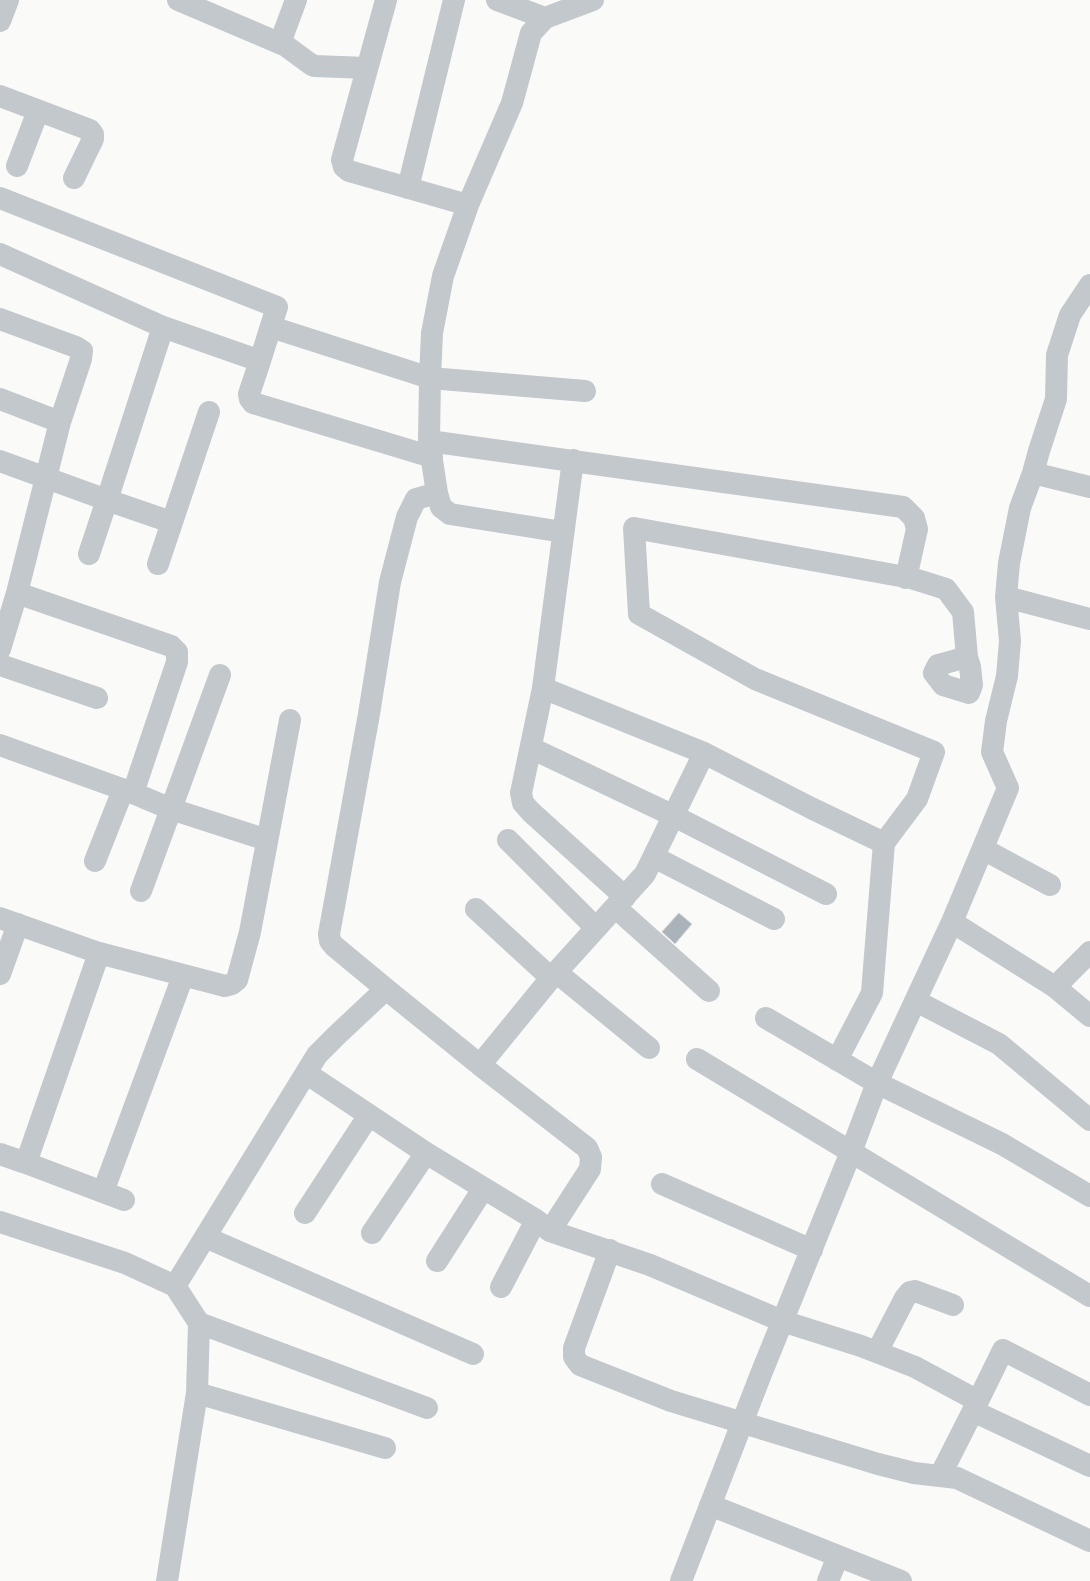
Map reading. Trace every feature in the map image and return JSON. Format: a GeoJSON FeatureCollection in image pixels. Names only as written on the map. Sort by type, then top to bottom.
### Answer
{"type":"FeatureCollection","features":[{"type":"Feature","properties":{"kind":"street"},"geometry":{"type":"LineString","coordinates":[[0,21],[8,0]]}},
{"type":"Feature","properties":{"kind":"street"},"geometry":{"type":"LineString","coordinates":[[178,0],[280,43],[314,66],[367,68]]}},
{"type":"Feature","properties":{"kind":"street"},"geometry":{"type":"LineString","coordinates":[[280,43],[296,0]]}},
{"type":"Feature","properties":{"kind":"street"},"geometry":{"type":"LineString","coordinates":[[386,0],[342,160],[344,168],[349,171],[468,205]]}},
{"type":"Feature","properties":{"kind":"street"},"geometry":{"type":"LineString","coordinates":[[408,188],[454,0]]}},
{"type":"Feature","properties":{"kind":"street"},"geometry":{"type":"LineString","coordinates":[[497,0],[545,18]]}},
{"type":"Feature","properties":{"kind":"street"},"geometry":{"type":"LineString","coordinates":[[563,532],[450,514],[441,507],[437,493],[431,449],[430,378],[432,334],[443,276],[468,205],[512,103],[531,33],[545,18],[593,0]]}},
{"type":"Feature","properties":{"kind":"street"},"geometry":{"type":"LineString","coordinates":[[0,96],[90,130],[92,139],[74,178]]}},
{"type":"Feature","properties":{"kind":"street"},"geometry":{"type":"LineString","coordinates":[[17,166],[38,111]]}},
{"type":"Feature","properties":{"kind":"street"},"geometry":{"type":"LineString","coordinates":[[0,198],[277,307],[249,394],[253,403],[431,449],[573,460],[903,507],[914,518],[917,529],[906,578]]}},
{"type":"Feature","properties":{"kind":"street"},"geometry":{"type":"LineString","coordinates":[[0,254],[163,327],[260,361]]}},
{"type":"Feature","properties":{"kind":"street"},"geometry":{"type":"LineString","coordinates":[[681,1581],[782,1321],[812,1250],[877,1083],[952,922],[1008,788],[992,752],[996,721],[1007,676],[1010,641],[1006,597],[1009,563],[1020,508],[1033,473],[1056,399],[1057,355],[1070,315],[1090,285]]}},
{"type":"Feature","properties":{"kind":"street"},"geometry":{"type":"LineString","coordinates":[[0,319],[76,346],[82,351],[81,359],[60,422],[17,593],[0,649]]}},
{"type":"Feature","properties":{"kind":"street"},"geometry":{"type":"LineString","coordinates":[[89,554],[163,327]]}},
{"type":"Feature","properties":{"kind":"street"},"geometry":{"type":"LineString","coordinates":[[271,327],[430,378],[585,391]]}},
{"type":"Feature","properties":{"kind":"street"},"geometry":{"type":"LineString","coordinates":[[0,399],[60,422]]}},
{"type":"Feature","properties":{"kind":"street"},"geometry":{"type":"LineString","coordinates":[[158,564],[209,412]]}},
{"type":"Feature","properties":{"kind":"street"},"geometry":{"type":"LineString","coordinates":[[573,460],[543,688],[521,793],[523,803],[709,991]]}},
{"type":"Feature","properties":{"kind":"street"},"geometry":{"type":"LineString","coordinates":[[0,461],[171,522]]}},
{"type":"Feature","properties":{"kind":"street"},"geometry":{"type":"LineString","coordinates":[[1033,473],[1090,487]]}},
{"type":"Feature","properties":{"kind":"street"},"geometry":{"type":"LineString","coordinates":[[437,493],[416,499],[407,517],[390,582],[369,714],[329,934],[330,941],[334,946],[480,1065],[587,1148],[591,1158],[590,1169],[543,1225],[500,1288]]}},
{"type":"Feature","properties":{"kind":"street"},"geometry":{"type":"LineString","coordinates":[[837,1060],[872,993],[884,843],[917,799],[934,752],[755,679],[639,614],[634,528],[906,578],[946,588],[963,612],[967,658]]}},
{"type":"Feature","properties":{"kind":"street"},"geometry":{"type":"LineString","coordinates":[[17,593],[171,646],[177,652],[177,662],[128,791],[95,861]]}},
{"type":"Feature","properties":{"kind":"street"},"geometry":{"type":"LineString","coordinates":[[1006,597],[1090,619]]}},
{"type":"Feature","properties":{"kind":"street"},"geometry":{"type":"LineString","coordinates":[[0,665],[97,698]]}},
{"type":"Feature","properties":{"kind":"street"},"geometry":{"type":"LineString","coordinates":[[141,891],[220,676]]}},
{"type":"Feature","properties":{"kind":"street"},"geometry":{"type":"LineString","coordinates":[[543,688],[704,753],[811,808],[884,843]]}},
{"type":"Feature","properties":{"kind":"street"},"geometry":{"type":"LineString","coordinates":[[0,974],[9,921],[99,953],[183,976],[225,986],[232,984],[237,980],[250,932],[290,720]]}},
{"type":"Feature","properties":{"kind":"street"},"geometry":{"type":"LineString","coordinates":[[0,745],[128,791],[171,809],[268,840]]}},
{"type":"Feature","properties":{"kind":"street"},"geometry":{"type":"LineString","coordinates":[[531,748],[674,816],[826,894]]}},
{"type":"Feature","properties":{"kind":"street"},"geometry":{"type":"LineString","coordinates":[[480,1065],[554,975],[645,874],[704,753]]}},
{"type":"Feature","properties":{"kind":"street"},"geometry":{"type":"LineString","coordinates":[[508,840],[596,928]]}},
{"type":"Feature","properties":{"kind":"street"},"geometry":{"type":"LineString","coordinates":[[983,849],[1050,885]]}},
{"type":"Feature","properties":{"kind":"street"},"geometry":{"type":"LineString","coordinates":[[654,857],[774,919]]}},
{"type":"Feature","properties":{"kind":"street"},"geometry":{"type":"LineString","coordinates":[[476,909],[554,975],[649,1048]]}},
{"type":"Feature","properties":{"kind":"street"},"geometry":{"type":"LineString","coordinates":[[952,922],[1055,986],[1090,1016]]}},
{"type":"Feature","properties":{"kind":"street"},"geometry":{"type":"LineString","coordinates":[[1055,986],[1090,952]]}},
{"type":"Feature","properties":{"kind":"street"},"geometry":{"type":"LineString","coordinates":[[26,1163],[99,953]]}},
{"type":"Feature","properties":{"kind":"street"},"geometry":{"type":"LineString","coordinates":[[103,1192],[183,976]]}},
{"type":"Feature","properties":{"kind":"street"},"geometry":{"type":"LineString","coordinates":[[175,1286],[317,1055],[386,989]]}},
{"type":"Feature","properties":{"kind":"street"},"geometry":{"type":"LineString","coordinates":[[916,1000],[999,1044],[1090,1120]]}},
{"type":"Feature","properties":{"kind":"street"},"geometry":{"type":"LineString","coordinates":[[766,1018],[877,1083],[1002,1144],[1090,1196]]}},
{"type":"Feature","properties":{"kind":"street"},"geometry":{"type":"LineString","coordinates":[[697,1060],[1090,1296]]}},
{"type":"Feature","properties":{"kind":"street"},"geometry":{"type":"LineString","coordinates":[[306,1073],[482,1189],[543,1225],[657,1268],[782,1321],[877,1352],[916,1367],[975,1406],[1090,1466]]}},
{"type":"Feature","properties":{"kind":"street"},"geometry":{"type":"LineString","coordinates":[[304,1213],[369,1115]]}},
{"type":"Feature","properties":{"kind":"street"},"geometry":{"type":"LineString","coordinates":[[372,1233],[426,1153]]}},
{"type":"Feature","properties":{"kind":"street"},"geometry":{"type":"LineString","coordinates":[[0,1154],[124,1200]]}},
{"type":"Feature","properties":{"kind":"street"},"geometry":{"type":"LineString","coordinates":[[662,1184],[812,1250]]}},
{"type":"Feature","properties":{"kind":"street"},"geometry":{"type":"LineString","coordinates":[[437,1262],[482,1189]]}},
{"type":"Feature","properties":{"kind":"street"},"geometry":{"type":"LineString","coordinates":[[0,1222],[125,1263],[175,1286],[199,1323],[197,1393],[167,1581]]}},
{"type":"Feature","properties":{"kind":"street"},"geometry":{"type":"LineString","coordinates":[[205,1237],[473,1354]]}},
{"type":"Feature","properties":{"kind":"street"},"geometry":{"type":"LineString","coordinates":[[610,1250],[574,1348],[574,1357],[580,1365],[671,1401],[878,1464],[914,1474],[957,1478],[1090,1541]]}},
{"type":"Feature","properties":{"kind":"street"},"geometry":{"type":"LineString","coordinates":[[877,1352],[905,1298],[910,1292],[915,1291],[953,1305]]}},
{"type":"Feature","properties":{"kind":"street"},"geometry":{"type":"LineString","coordinates":[[199,1323],[427,1408]]}},
{"type":"Feature","properties":{"kind":"street"},"geometry":{"type":"LineString","coordinates":[[940,1476],[1003,1350],[1090,1395]]}},
{"type":"Feature","properties":{"kind":"street"},"geometry":{"type":"LineString","coordinates":[[197,1393],[385,1448]]}},
{"type":"Feature","properties":{"kind":"street"},"geometry":{"type":"LineString","coordinates":[[710,1506],[901,1581]]}},
{"type":"Feature","properties":{"kind":"street"},"geometry":{"type":"LineString","coordinates":[[828,1581],[838,1556]]}},
{"type":"Feature","properties":{"kind":"building"},"geometry":{"type":"Polygon","coordinates":[[[679,913],[692,924],[675,944],[662,932],[679,913]]]}}]}
